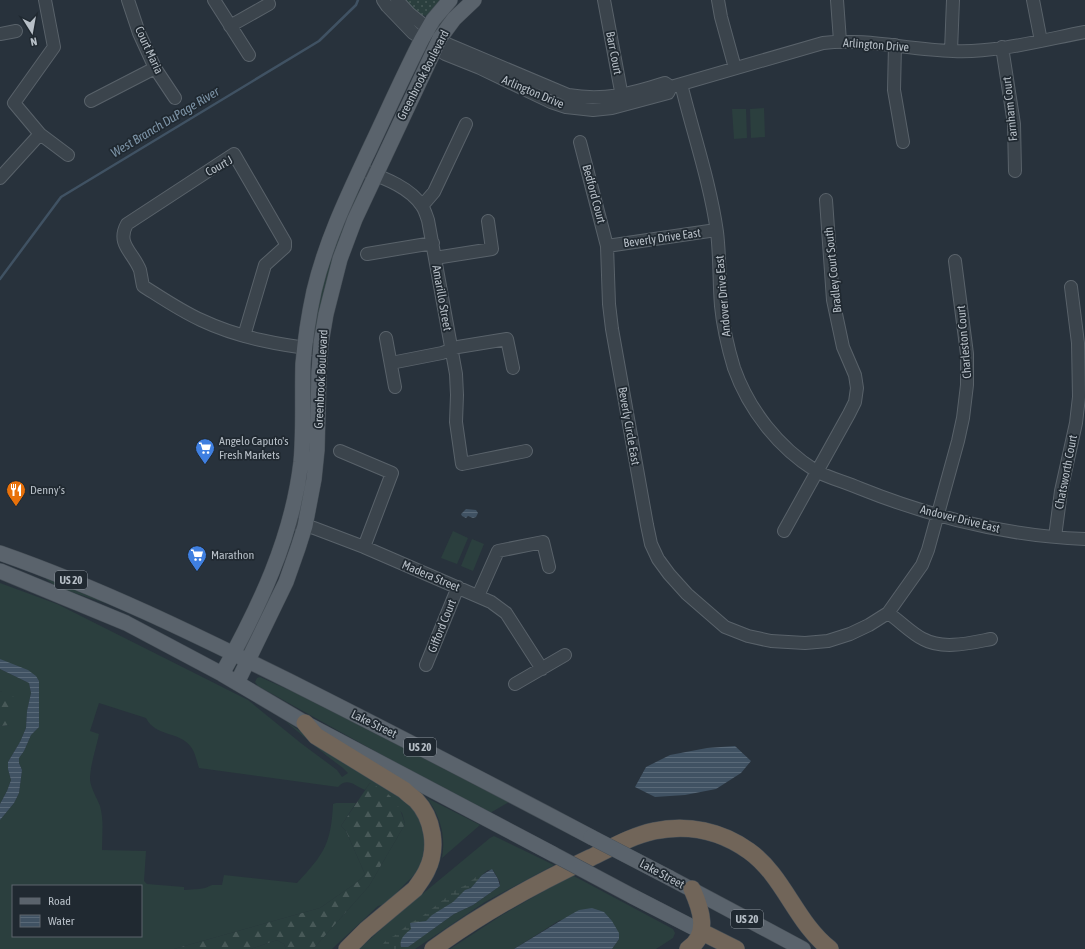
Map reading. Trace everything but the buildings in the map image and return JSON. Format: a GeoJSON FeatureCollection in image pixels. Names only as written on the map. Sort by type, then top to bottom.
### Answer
{"type":"FeatureCollection","features":[{"type":"Feature","properties":{"kind":"highway"},"geometry":{"type":"LineString","coordinates":[[305,723],[316,736],[404,790],[416,800],[431,826],[433,839],[432,854],[427,870],[415,889],[366,930],[347,949]]}},
{"type":"Feature","properties":{"kind":"highway"},"geometry":{"type":"LineString","coordinates":[[433,949],[491,910],[549,878],[636,836],[654,831],[690,828],[710,831],[731,840],[750,852],[769,871],[811,931],[830,949]]}},
{"type":"Feature","properties":{"kind":"highway"},"geometry":{"type":"LineString","coordinates":[[688,949],[695,944],[702,932],[701,915],[692,890]]}},
{"type":"Feature","properties":{"kind":"highway","name":"US 20"},"geometry":{"type":"LineString","coordinates":[[702,932],[736,949]]}},
{"type":"Feature","properties":{"kind":"main road","name":"Greenbrook Boulevard"},"geometry":{"type":"LineString","coordinates":[[222,674],[273,572],[290,522],[302,449],[305,348],[314,292],[327,244],[360,169],[424,34],[450,0]]}},
{"type":"Feature","properties":{"kind":"main road","name":"Greenbrook Boulevard"},"geometry":{"type":"LineString","coordinates":[[237,682],[286,582],[305,526],[318,450],[321,350],[326,314],[340,259],[355,219],[437,43],[454,19],[474,0]]}},
{"type":"Feature","properties":{"kind":"main road","name":"Lake Street"},"geometry":{"type":"LineString","coordinates":[[0,553],[38,566],[133,606],[248,661],[435,754],[803,949]]}},
{"type":"Feature","properties":{"kind":"main road","name":"US 20"},"geometry":{"type":"LineString","coordinates":[[0,571],[124,622],[237,682],[305,723],[702,932]]}},
{"type":"Feature","properties":{"kind":"street"},"geometry":{"type":"LineString","coordinates":[[45,0],[54,47],[14,103],[40,134],[68,154]]}},
{"type":"Feature","properties":{"kind":"street","name":"Court Maria"},"geometry":{"type":"LineString","coordinates":[[128,0],[139,32],[155,68],[175,98]]}},
{"type":"Feature","properties":{"kind":"street"},"geometry":{"type":"LineString","coordinates":[[214,0],[249,55]]}},
{"type":"Feature","properties":{"kind":"street"},"geometry":{"type":"LineString","coordinates":[[383,0],[413,33],[424,34]]}},
{"type":"Feature","properties":{"kind":"street"},"geometry":{"type":"LineString","coordinates":[[397,0],[410,14],[424,34]]}},
{"type":"Feature","properties":{"kind":"street","name":"Barr Court"},"geometry":{"type":"LineString","coordinates":[[604,0],[623,100]]}},
{"type":"Feature","properties":{"kind":"street"},"geometry":{"type":"LineString","coordinates":[[718,0],[721,17],[735,68]]}},
{"type":"Feature","properties":{"kind":"street"},"geometry":{"type":"LineString","coordinates":[[837,0],[840,41]]}},
{"type":"Feature","properties":{"kind":"street"},"geometry":{"type":"LineString","coordinates":[[951,51],[953,0]]}},
{"type":"Feature","properties":{"kind":"street"},"geometry":{"type":"LineString","coordinates":[[1033,0],[1041,41]]}},
{"type":"Feature","properties":{"kind":"street"},"geometry":{"type":"LineString","coordinates":[[230,26],[269,4]]}},
{"type":"Feature","properties":{"kind":"street"},"geometry":{"type":"LineString","coordinates":[[0,34],[16,32]]}},
{"type":"Feature","properties":{"kind":"street","name":"Arlington Drive"},"geometry":{"type":"LineString","coordinates":[[424,34],[437,43],[445,54],[480,68],[551,102],[593,110],[612,108],[623,100],[665,83],[676,85],[823,44],[840,41],[972,52],[1085,32]]}},
{"type":"Feature","properties":{"kind":"street"},"geometry":{"type":"LineString","coordinates":[[895,45],[894,90],[904,142]]}},
{"type":"Feature","properties":{"kind":"street","name":"Farnham Court"},"geometry":{"type":"LineString","coordinates":[[1002,47],[1014,124],[1015,171]]}},
{"type":"Feature","properties":{"kind":"street"},"geometry":{"type":"LineString","coordinates":[[91,101],[155,68]]}},
{"type":"Feature","properties":{"kind":"street","name":"Andover Drive East"},"geometry":{"type":"LineString","coordinates":[[676,85],[707,182],[719,250],[721,305],[724,328],[732,359],[743,390],[758,416],[771,432],[785,446],[817,471],[883,498],[960,521],[1001,530],[1055,537],[1085,538]]}},
{"type":"Feature","properties":{"kind":"street"},"geometry":{"type":"LineString","coordinates":[[422,206],[434,192],[466,124]]}},
{"type":"Feature","properties":{"kind":"street"},"geometry":{"type":"LineString","coordinates":[[0,178],[40,134]]}},
{"type":"Feature","properties":{"kind":"street","name":"Bedford Court"},"geometry":{"type":"LineString","coordinates":[[580,142],[607,246]]}},
{"type":"Feature","properties":{"kind":"street","name":"Court J"},"geometry":{"type":"LineString","coordinates":[[234,154],[285,242],[285,247],[265,265],[244,336],[202,321],[143,286],[140,269],[124,242],[123,231],[127,224],[234,154]]}},
{"type":"Feature","properties":{"kind":"street","name":"Amarillo Street"},"geometry":{"type":"LineString","coordinates":[[360,169],[375,175],[412,195],[422,206],[428,220],[434,243],[456,374],[456,422],[462,464],[526,451]]}},
{"type":"Feature","properties":{"kind":"street","name":"Bradley Court South"},"geometry":{"type":"LineString","coordinates":[[784,531],[849,414],[855,402],[857,388],[855,375],[843,347],[834,300],[826,200]]}},
{"type":"Feature","properties":{"kind":"street"},"geometry":{"type":"LineString","coordinates":[[436,258],[492,249],[488,221]]}},
{"type":"Feature","properties":{"kind":"street","name":"Beverly Drive East"},"geometry":{"type":"LineString","coordinates":[[607,246],[716,230]]}},
{"type":"Feature","properties":{"kind":"street"},"geometry":{"type":"LineString","coordinates":[[367,254],[434,243]]}},
{"type":"Feature","properties":{"kind":"street","name":"Beverly Circle East"},"geometry":{"type":"LineString","coordinates":[[607,246],[612,329],[649,536],[654,551],[662,566],[687,594],[725,627],[748,636],[771,641],[806,643],[828,641],[860,630],[888,613]]}},
{"type":"Feature","properties":{"kind":"street","name":"Charleston Court"},"geometry":{"type":"LineString","coordinates":[[888,613],[922,565],[938,515],[963,418],[967,385],[966,341],[955,261]]}},
{"type":"Feature","properties":{"kind":"street","name":"Chatsworth Court"},"geometry":{"type":"LineString","coordinates":[[1055,537],[1061,491],[1073,437],[1079,397],[1078,343],[1071,287]]}},
{"type":"Feature","properties":{"kind":"street"},"geometry":{"type":"LineString","coordinates":[[244,336],[262,341],[321,350]]}},
{"type":"Feature","properties":{"kind":"street"},"geometry":{"type":"LineString","coordinates":[[386,338],[395,387]]}},
{"type":"Feature","properties":{"kind":"street"},"geometry":{"type":"LineString","coordinates":[[391,363],[442,353],[458,347],[507,339],[513,368]]}},
{"type":"Feature","properties":{"kind":"street"},"geometry":{"type":"LineString","coordinates":[[340,451],[392,473],[364,547]]}},
{"type":"Feature","properties":{"kind":"street","name":"Madera Street"},"geometry":{"type":"LineString","coordinates":[[290,522],[364,547],[491,602],[506,613],[542,669]]}},
{"type":"Feature","properties":{"kind":"street"},"geometry":{"type":"LineString","coordinates":[[478,596],[498,551],[543,542],[549,567]]}},
{"type":"Feature","properties":{"kind":"street","name":"Gifford Court"},"geometry":{"type":"LineString","coordinates":[[426,665],[458,587]]}},
{"type":"Feature","properties":{"kind":"street"},"geometry":{"type":"LineString","coordinates":[[888,613],[924,640],[934,643],[945,645],[991,640]]}},
{"type":"Feature","properties":{"kind":"street"},"geometry":{"type":"LineString","coordinates":[[515,684],[565,655]]}},
{"type":"Feature","properties":{"kind":"green space"},"geometry":{"type":"Polygon","coordinates":[[[403,0],[442,0],[427,16],[417,14],[403,0]]]}},
{"type":"Feature","properties":{"kind":"green space"},"geometry":{"type":"Polygon","coordinates":[[[764,108],[765,137],[751,138],[750,109],[764,108]]]}},
{"type":"Feature","properties":{"kind":"green space"},"geometry":{"type":"Polygon","coordinates":[[[732,109],[746,109],[747,138],[734,139],[732,109]]]}},
{"type":"Feature","properties":{"kind":"green space"},"geometry":{"type":"Polygon","coordinates":[[[356,191],[361,194],[318,334],[312,333],[324,275],[356,191]]]}},
{"type":"Feature","properties":{"kind":"green space"},"geometry":{"type":"Polygon","coordinates":[[[453,531],[468,538],[457,564],[441,558],[453,531]]]}},
{"type":"Feature","properties":{"kind":"green space"},"geometry":{"type":"Polygon","coordinates":[[[472,539],[484,544],[473,571],[461,566],[472,539]]]}},
{"type":"Feature","properties":{"kind":"green space"},"geometry":{"type":"Polygon","coordinates":[[[47,577],[129,611],[57,587],[46,579],[47,577]]]}},
{"type":"Feature","properties":{"kind":"green space"},"geometry":{"type":"Polygon","coordinates":[[[0,583],[57,604],[248,700],[302,744],[337,770],[342,777],[348,773],[285,721],[394,792],[406,801],[418,817],[424,836],[423,856],[420,865],[415,874],[391,898],[382,905],[378,906],[332,949],[313,949],[369,886],[405,824],[402,813],[370,783],[365,790],[348,782],[341,784],[338,787],[199,768],[191,747],[181,738],[155,728],[146,718],[99,703],[90,731],[99,734],[92,763],[90,780],[101,811],[102,850],[146,851],[144,881],[147,884],[184,887],[184,890],[199,889],[212,885],[222,885],[224,875],[297,883],[314,864],[324,848],[328,839],[333,804],[336,803],[356,803],[341,826],[346,831],[365,874],[356,883],[320,908],[174,949],[0,949],[0,820],[14,803],[19,793],[22,770],[19,763],[19,758],[31,735],[39,727],[39,681],[0,659],[0,583]]]}},
{"type":"Feature","properties":{"kind":"green space"},"geometry":{"type":"Polygon","coordinates":[[[0,669],[29,683],[31,693],[27,711],[26,728],[20,742],[8,762],[11,780],[0,804],[0,726],[9,725],[2,691],[0,692],[0,669]]]}},
{"type":"Feature","properties":{"kind":"green space"},"geometry":{"type":"Polygon","coordinates":[[[260,677],[298,694],[509,802],[490,813],[258,686],[255,682],[257,678],[260,677]]]}},
{"type":"Feature","properties":{"kind":"green space"},"geometry":{"type":"Polygon","coordinates":[[[2,691],[10,694],[16,699],[9,725],[0,726],[0,692],[2,691]]]}},
{"type":"Feature","properties":{"kind":"green space"},"geometry":{"type":"Polygon","coordinates":[[[370,783],[388,794],[393,799],[400,809],[405,824],[369,886],[313,949],[286,949],[284,944],[277,940],[250,949],[174,949],[320,908],[359,881],[365,874],[346,831],[341,826],[370,783]]]}},
{"type":"Feature","properties":{"kind":"green space"},"geometry":{"type":"Polygon","coordinates":[[[427,798],[480,825],[442,858],[443,841],[441,826],[432,805],[427,798]]]}},
{"type":"Feature","properties":{"kind":"green space"},"geometry":{"type":"Polygon","coordinates":[[[494,836],[554,865],[485,902],[415,949],[359,949],[397,915],[494,836]],[[488,870],[482,875],[426,934],[454,914],[473,905],[500,886],[500,882],[493,870],[488,870]]]}},
{"type":"Feature","properties":{"kind":"green space"},"geometry":{"type":"Polygon","coordinates":[[[482,875],[471,888],[465,890],[453,902],[432,915],[426,921],[410,923],[420,918],[457,889],[466,885],[477,876],[482,875]]]}},
{"type":"Feature","properties":{"kind":"green space"},"geometry":{"type":"Polygon","coordinates":[[[572,875],[673,929],[675,933],[673,938],[656,949],[612,949],[619,939],[560,920],[514,949],[450,949],[502,915],[572,875]]]}},
{"type":"Feature","properties":{"kind":"green space"},"geometry":{"type":"Polygon","coordinates":[[[410,923],[411,929],[404,935],[404,948],[408,947],[406,949],[379,949],[387,939],[394,936],[410,923]]]}},
{"type":"Feature","properties":{"kind":"green space"},"geometry":{"type":"Polygon","coordinates":[[[277,940],[284,944],[286,949],[250,949],[277,940]]]}},
{"type":"Feature","properties":{"kind":"water"},"geometry":{"type":"Polygon","coordinates":[[[466,509],[476,510],[478,513],[476,517],[473,518],[468,516],[466,518],[462,516],[461,514],[466,509]]]}},
{"type":"Feature","properties":{"kind":"water"},"geometry":{"type":"Polygon","coordinates":[[[0,659],[28,670],[36,676],[39,681],[39,727],[31,735],[19,758],[19,763],[22,770],[19,793],[14,803],[0,820],[0,804],[11,780],[8,762],[20,742],[26,728],[27,711],[31,693],[29,683],[0,669],[0,659]]]}},
{"type":"Feature","properties":{"kind":"water"},"geometry":{"type":"Polygon","coordinates":[[[735,746],[751,761],[741,773],[716,789],[685,795],[655,797],[635,787],[646,767],[670,755],[707,748],[735,746]]]}},
{"type":"Feature","properties":{"kind":"water"},"geometry":{"type":"Polygon","coordinates":[[[492,869],[500,886],[473,905],[454,914],[408,947],[401,947],[402,939],[411,929],[410,923],[426,921],[432,915],[453,902],[465,890],[471,888],[482,875],[492,869]]]}},
{"type":"Feature","properties":{"kind":"water"},"geometry":{"type":"Polygon","coordinates":[[[592,908],[604,912],[612,921],[619,933],[619,939],[612,949],[514,949],[579,910],[592,908]]]}},
{"type":"Feature","properties":{"kind":"waterway","name":"West Branch DuPage River"},"geometry":{"type":"LineString","coordinates":[[0,279],[61,197],[319,41],[356,5],[358,0]]}},
{"type":"Feature","properties":{"kind":"place","name":"Angelo Caputo's Fresh Markets"},"geometry":{"type":"Point","coordinates":[205,465]}},
{"type":"Feature","properties":{"kind":"place","name":"Denny's"},"geometry":{"type":"Point","coordinates":[16,507]}},
{"type":"Feature","properties":{"kind":"place","name":"Marathon"},"geometry":{"type":"Point","coordinates":[197,572]}}]}
